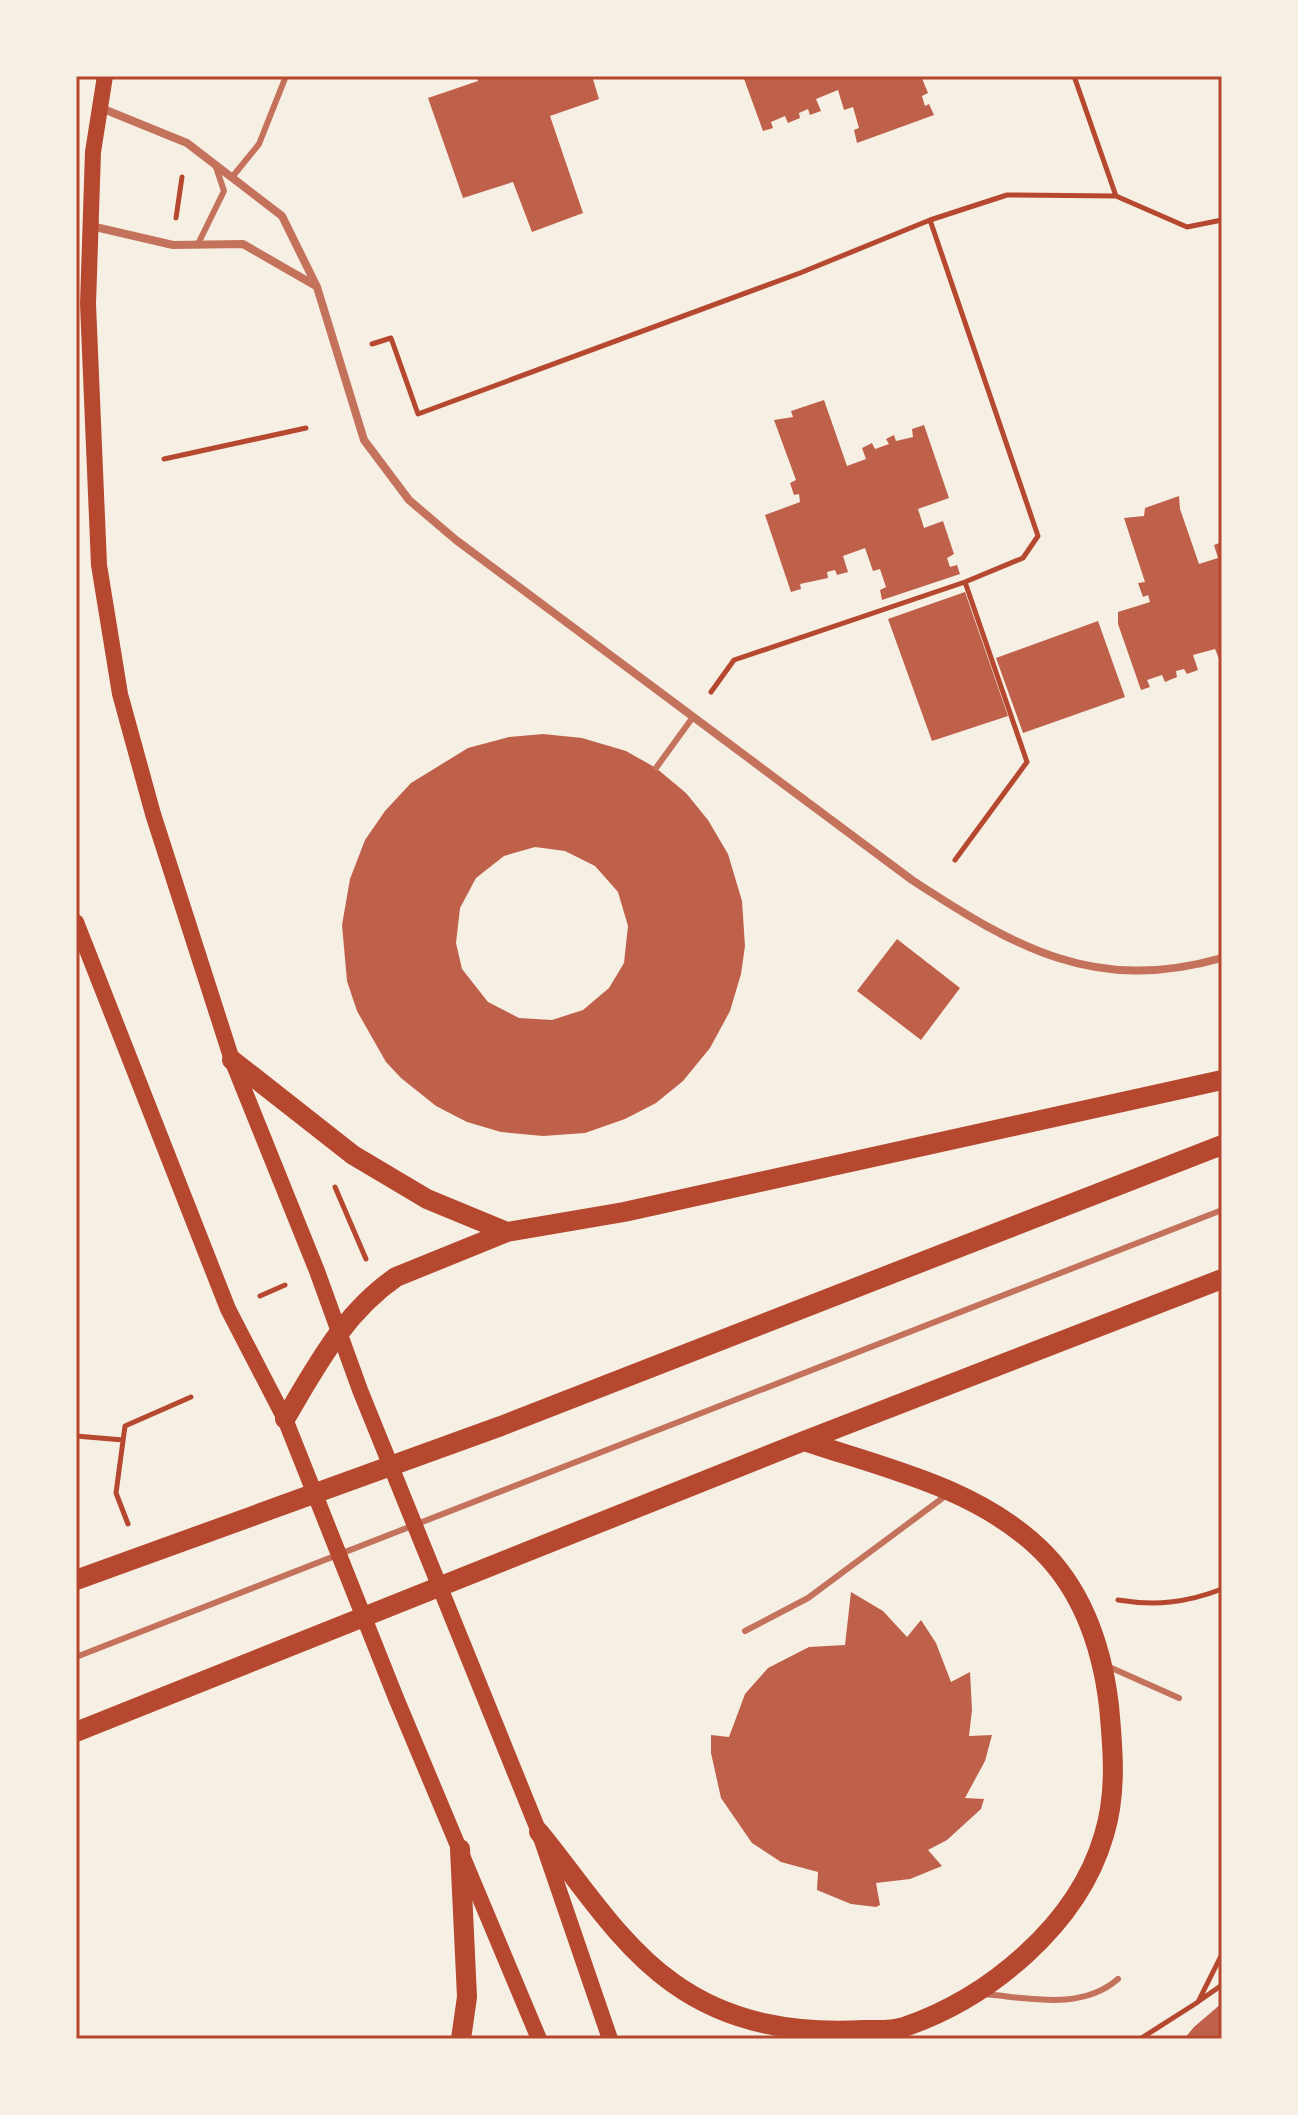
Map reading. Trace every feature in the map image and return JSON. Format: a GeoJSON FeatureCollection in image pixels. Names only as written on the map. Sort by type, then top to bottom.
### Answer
{"type":"FeatureCollection","features":[{"type":"Feature","properties":{"kind":"main road"},"geometry":{"type":"LineString","coordinates":[[103,78],[82,228],[99,565],[120,694],[153,814],[232,1060],[360,1390],[539,1832],[610,2039]]}},
{"type":"Feature","properties":{"kind":"main road"},"geometry":{"type":"LineString","coordinates":[[76,922],[228,1309],[285,1419],[396,1698],[539,2039]]}},
{"type":"Feature","properties":{"kind":"main road"},"geometry":{"type":"LineString","coordinates":[[232,1060],[353,1155],[427,1199],[507,1232]]}},
{"type":"Feature","properties":{"kind":"main road"},"geometry":{"type":"LineString","coordinates":[[285,1419],[338,1330],[396,1277],[507,1232],[624,1212],[1222,1080]]}},
{"type":"Feature","properties":{"kind":"main road"},"geometry":{"type":"LineString","coordinates":[[76,1580],[501,1426],[1222,1145]]}},
{"type":"Feature","properties":{"kind":"main road"},"geometry":{"type":"LineString","coordinates":[[76,1732],[136,1705],[1222,1279]]}},
{"type":"Feature","properties":{"kind":"main road"},"geometry":{"type":"LineString","coordinates":[[539,1832],[635,1950],[664,1975],[710,2005],[760,2025],[832,2032],[901,2029],[978,1993],[1036,1946],[1075,1895],[1104,1837],[1112,1796],[1114,1754],[1104,1664],[1076,1592],[1041,1550],[998,1514],[951,1492],[804,1441]]}},
{"type":"Feature","properties":{"kind":"main road"},"geometry":{"type":"LineString","coordinates":[[76,1742],[136,1705]]}},
{"type":"Feature","properties":{"kind":"main road"},"geometry":{"type":"LineString","coordinates":[[460,1849],[467,1997],[461,2039]]}},
{"type":"Feature","properties":{"kind":"street"},"geometry":{"type":"LineString","coordinates":[[98,107],[187,143],[282,216],[317,287],[364,440],[409,500],[456,540],[912,880],[979,924],[1015,942],[1089,967],[1138,973],[1192,966],[1222,958]]}},
{"type":"Feature","properties":{"kind":"street"},"geometry":{"type":"LineString","coordinates":[[82,228],[173,245],[243,244],[317,287]]}},
{"type":"Feature","properties":{"kind":"lane"},"geometry":{"type":"LineString","coordinates":[[233,176],[259,144],[286,76]]}},
{"type":"Feature","properties":{"kind":"lane"},"geometry":{"type":"LineString","coordinates":[[198,244],[224,191],[214,162]]}},
{"type":"Feature","properties":{"kind":"lane"},"geometry":{"type":"LineString","coordinates":[[656,768],[693,717]]}},
{"type":"Feature","properties":{"kind":"lane"},"geometry":{"type":"LineString","coordinates":[[76,1657],[1222,1210]]}},
{"type":"Feature","properties":{"kind":"lane"},"geometry":{"type":"LineString","coordinates":[[745,1631],[808,1598],[951,1492]]}},
{"type":"Feature","properties":{"kind":"lane"},"geometry":{"type":"LineString","coordinates":[[1104,1664],[1179,1698]]}},
{"type":"Feature","properties":{"kind":"lane"},"geometry":{"type":"LineString","coordinates":[[978,1993],[1054,2000],[1091,1996],[1118,1979]]}},
{"type":"Feature","properties":{"kind":"path"},"geometry":{"type":"LineString","coordinates":[[1074,76],[1116,196]]}},
{"type":"Feature","properties":{"kind":"path"},"geometry":{"type":"LineString","coordinates":[[175,227],[183,171]]}},
{"type":"Feature","properties":{"kind":"path"},"geometry":{"type":"LineString","coordinates":[[372,344],[391,338],[418,414],[800,273],[930,220],[1007,195],[1116,196],[1187,227],[1222,220]]}},
{"type":"Feature","properties":{"kind":"path"},"geometry":{"type":"LineString","coordinates":[[711,692],[734,660],[965,582],[1023,558],[1038,536],[930,220]]}},
{"type":"Feature","properties":{"kind":"path"},"geometry":{"type":"LineString","coordinates":[[164,459],[306,428]]}},
{"type":"Feature","properties":{"kind":"path"},"geometry":{"type":"LineString","coordinates":[[955,860],[1027,762],[965,582]]}},
{"type":"Feature","properties":{"kind":"path"},"geometry":{"type":"LineString","coordinates":[[333,1184],[369,1267]]}},
{"type":"Feature","properties":{"kind":"path"},"geometry":{"type":"LineString","coordinates":[[354,1255],[363,1252]]}},
{"type":"Feature","properties":{"kind":"path"},"geometry":{"type":"LineString","coordinates":[[260,1296],[285,1285]]}},
{"type":"Feature","properties":{"kind":"path"},"geometry":{"type":"LineString","coordinates":[[128,1524],[116,1493],[125,1426],[191,1397]]}},
{"type":"Feature","properties":{"kind":"path"},"geometry":{"type":"LineString","coordinates":[[76,1436],[123,1440]]}},
{"type":"Feature","properties":{"kind":"path"},"geometry":{"type":"LineString","coordinates":[[1113,1599],[1160,1604],[1196,1599],[1222,1589]]}},
{"type":"Feature","properties":{"kind":"path"},"geometry":{"type":"LineString","coordinates":[[1198,2002],[1222,1954]]}},
{"type":"Feature","properties":{"kind":"path"},"geometry":{"type":"LineString","coordinates":[[1140,2039],[1222,1985]]}},
{"type":"Feature","properties":{"kind":"building"},"geometry":{"type":"Polygon","coordinates":[[[476,76],[592,76],[599,99],[550,116],[583,213],[532,232],[513,182],[463,198],[428,98],[478,81],[476,76]]]}},
{"type":"Feature","properties":{"kind":"building"},"geometry":{"type":"Polygon","coordinates":[[[743,76],[921,76],[928,93],[922,96],[925,106],[929,104],[934,115],[857,143],[854,130],[859,128],[853,107],[844,110],[838,90],[816,99],[821,111],[810,115],[808,109],[799,113],[800,118],[788,123],[785,116],[771,122],[773,128],[763,131],[743,76]]]}},
{"type":"Feature","properties":{"kind":"building"},"geometry":{"type":"Polygon","coordinates":[[[824,400],[847,466],[866,459],[862,448],[872,443],[875,449],[889,444],[886,439],[894,435],[896,441],[913,437],[912,429],[924,425],[949,498],[918,509],[924,528],[943,521],[954,554],[947,558],[950,567],[957,565],[960,574],[882,600],[880,590],[886,587],[880,569],[873,571],[865,548],[843,556],[848,572],[837,575],[835,570],[827,572],[828,578],[800,584],[801,589],[791,592],[765,515],[800,502],[799,494],[794,495],[790,483],[796,480],[774,420],[793,417],[791,411],[824,400]]]}},
{"type":"Feature","properties":{"kind":"building"},"geometry":{"type":"Polygon","coordinates":[[[1179,496],[1180,509],[1199,564],[1218,558],[1214,545],[1222,542],[1222,666],[1215,649],[1193,655],[1198,670],[1187,674],[1184,669],[1176,671],[1177,677],[1165,682],[1162,675],[1147,680],[1150,687],[1141,690],[1118,624],[1118,612],[1150,602],[1148,595],[1143,597],[1138,583],[1145,582],[1124,518],[1144,516],[1145,508],[1179,496]]]}},
{"type":"Feature","properties":{"kind":"building"},"geometry":{"type":"Polygon","coordinates":[[[965,592],[1008,716],[932,741],[888,619],[965,592]]]}},
{"type":"Feature","properties":{"kind":"building"},"geometry":{"type":"Polygon","coordinates":[[[1098,621],[1125,697],[1023,733],[996,658],[1098,621]]]}},
{"type":"Feature","properties":{"kind":"building"},"geometry":{"type":"Polygon","coordinates":[[[543,734],[582,738],[626,751],[656,768],[686,793],[708,820],[728,854],[742,901],[745,946],[741,974],[730,1011],[710,1048],[683,1081],[656,1103],[625,1119],[585,1133],[543,1136],[501,1132],[467,1122],[436,1106],[386,1062],[357,1011],[347,981],[342,925],[350,879],[365,840],[385,811],[411,783],[468,748],[509,737],[543,734]],[[535,847],[504,856],[476,878],[460,908],[456,943],[462,969],[488,1002],[519,1018],[552,1020],[583,1010],[609,988],[624,963],[628,926],[618,892],[595,866],[565,851],[535,847]]]}},
{"type":"Feature","properties":{"kind":"building"},"geometry":{"type":"Polygon","coordinates":[[[897,939],[960,988],[921,1040],[857,991],[897,939]]]}},
{"type":"Feature","properties":{"kind":"building"},"geometry":{"type":"Polygon","coordinates":[[[851,1592],[883,1611],[907,1637],[921,1620],[936,1643],[951,1682],[970,1672],[972,1710],[969,1736],[992,1735],[985,1761],[965,1798],[984,1799],[981,1809],[947,1840],[928,1850],[942,1866],[910,1879],[876,1883],[880,1905],[876,1907],[851,1904],[817,1890],[818,1872],[781,1862],[752,1843],[721,1798],[711,1753],[711,1735],[729,1737],[745,1694],[768,1668],[809,1647],[845,1645],[851,1592]]]}},
{"type":"Feature","properties":{"kind":"building"},"geometry":{"type":"Polygon","coordinates":[[[1222,2003],[1222,2039],[1184,2039],[1194,2027],[1222,2003]]]}}]}
